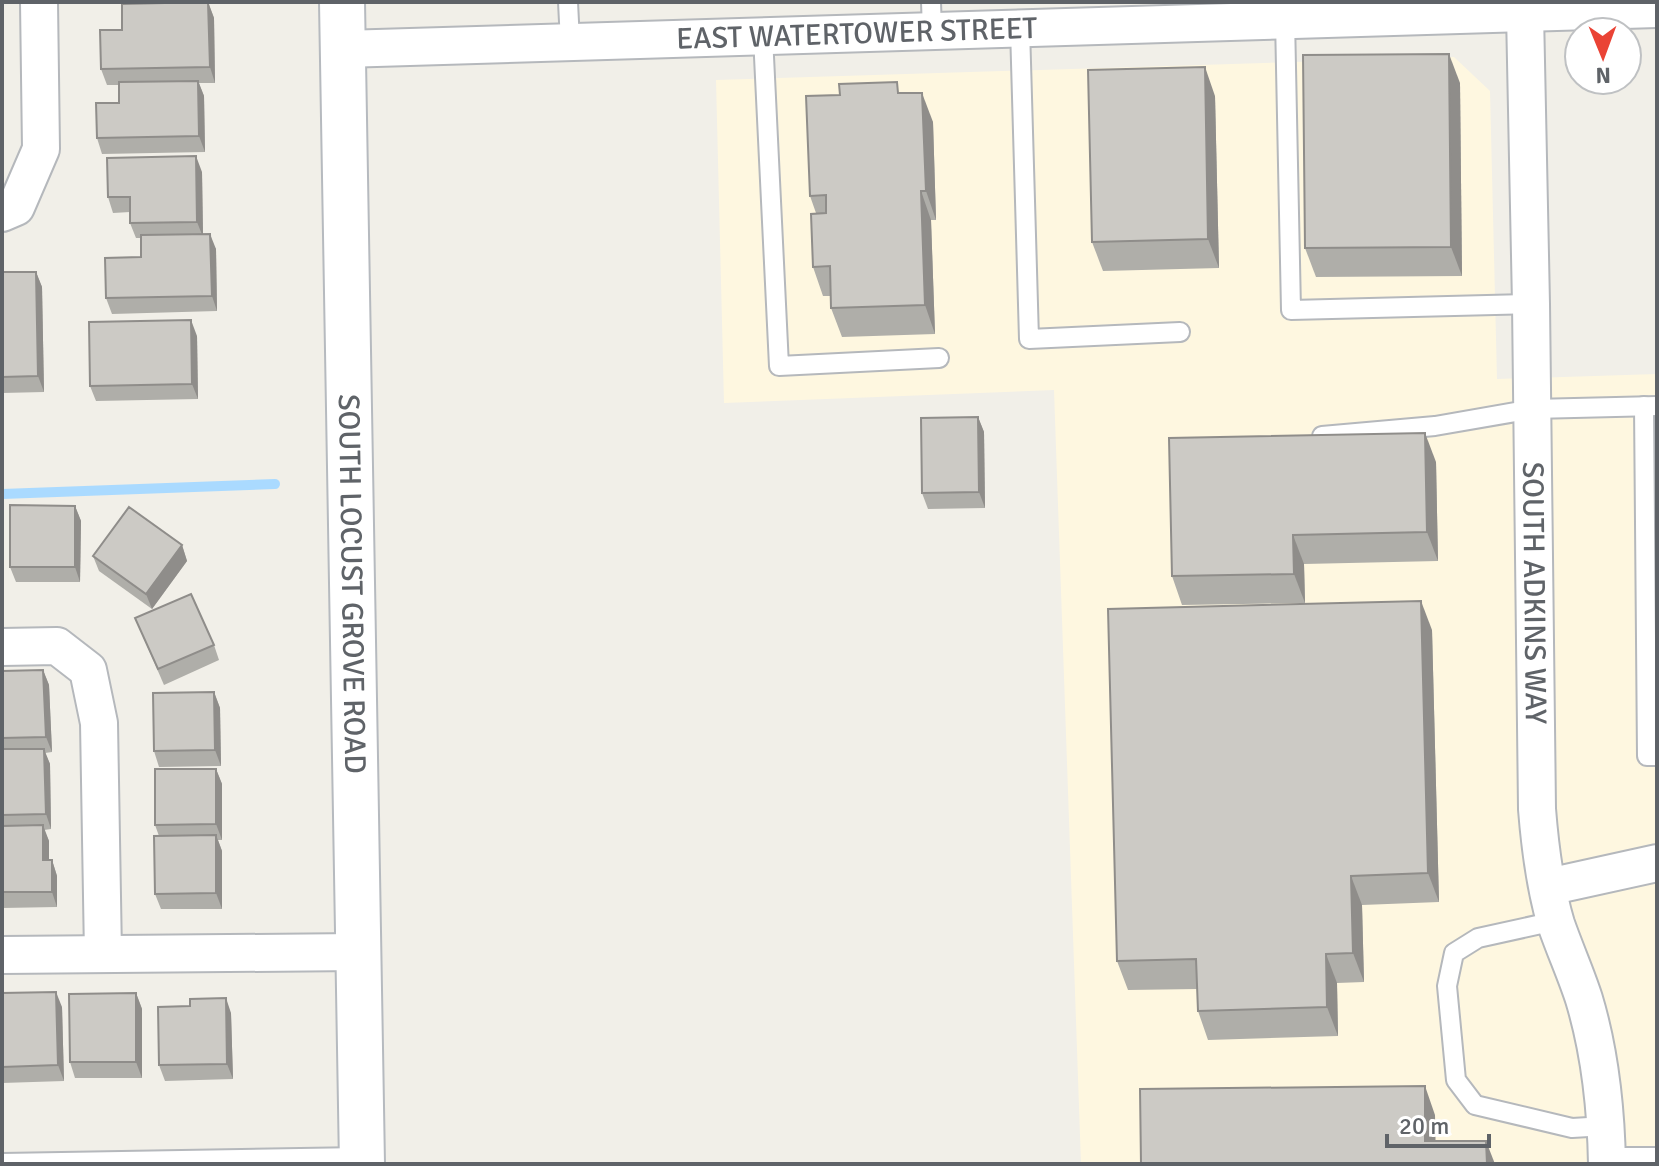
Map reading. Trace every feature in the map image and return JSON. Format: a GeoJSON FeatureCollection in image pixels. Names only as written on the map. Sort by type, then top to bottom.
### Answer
{"type":"FeatureCollection","features":[{"type":"Feature","properties":{"kind":"main road","name":"SOUTH LOCUST GROVE ROAD"},"geometry":{"type":"LineString","coordinates":[[342,2],[362,1161]]}},
{"type":"Feature","properties":{"kind":"street"},"geometry":{"type":"LineString","coordinates":[[9,210],[41,149],[39,2]]}},
{"type":"Feature","properties":{"kind":"street","name":"EAST WATERTOWER STREET"},"geometry":{"type":"LineString","coordinates":[[343,49],[763,36],[931,16],[1020,28],[1525,8],[1657,9]]}},
{"type":"Feature","properties":{"kind":"street","name":"SOUTH ADKINS WAY"},"geometry":{"type":"LineString","coordinates":[[1525,8],[1537,809],[1540,846],[1552,904],[1584,1000],[1599,1067],[1607,1149]]}},
{"type":"Feature","properties":{"kind":"street"},"geometry":{"type":"LineString","coordinates":[[2,647],[57,646],[88,670],[99,723],[103,954]]}},
{"type":"Feature","properties":{"kind":"street"},"geometry":{"type":"LineString","coordinates":[[1552,904],[1657,863]]}},
{"type":"Feature","properties":{"kind":"street"},"geometry":{"type":"LineString","coordinates":[[2,955],[359,952]]}},
{"type":"Feature","properties":{"kind":"lane"},"geometry":{"type":"LineString","coordinates":[[568,2],[570,42]]}},
{"type":"Feature","properties":{"kind":"lane"},"geometry":{"type":"LineString","coordinates":[[1285,19],[1291,310],[1531,304]]}},
{"type":"Feature","properties":{"kind":"lane"},"geometry":{"type":"LineString","coordinates":[[1020,28],[1029,339],[1180,332]]}},
{"type":"Feature","properties":{"kind":"lane"},"geometry":{"type":"LineString","coordinates":[[763,36],[779,366],[939,358]]}},
{"type":"Feature","properties":{"kind":"lane"},"geometry":{"type":"LineString","coordinates":[[1306,438],[1435,426],[1533,409],[1650,406],[1647,756],[1657,756]]}},
{"type":"Feature","properties":{"kind":"lane"},"geometry":{"type":"LineString","coordinates":[[1552,904],[1478,938],[1454,953],[1447,986],[1456,1080],[1475,1105],[1572,1128],[1607,1149],[1657,1157]]}},
{"type":"Feature","properties":{"kind":"lane"},"geometry":{"type":"LineString","coordinates":[[2,1163],[362,1161]]}},
{"type":"Feature","properties":{"kind":"shaded area"},"geometry":{"type":"Polygon","coordinates":[[[1454,57],[1490,91],[1497,379],[1657,374],[1657,1164],[1081,1164],[1054,390],[724,403],[716,80],[1454,57]]]}},
{"type":"Feature","properties":{"kind":"building"},"geometry":{"type":"Polygon","coordinates":[[[208,2],[210,67],[101,69],[100,30],[122,30],[122,4],[208,2]]]}},
{"type":"Feature","properties":{"kind":"building"},"geometry":{"type":"Polygon","coordinates":[[[1449,54],[1451,247],[1305,248],[1303,55],[1449,54]]]}},
{"type":"Feature","properties":{"kind":"building"},"geometry":{"type":"Polygon","coordinates":[[[1205,67],[1208,239],[1092,242],[1088,70],[1205,67]]]}},
{"type":"Feature","properties":{"kind":"building"},"geometry":{"type":"Polygon","coordinates":[[[198,81],[199,136],[97,138],[96,103],[119,103],[119,82],[198,81]]]}},
{"type":"Feature","properties":{"kind":"building"},"geometry":{"type":"Polygon","coordinates":[[[897,82],[898,93],[922,93],[926,191],[921,191],[925,305],[831,308],[830,266],[813,267],[811,214],[826,213],[826,195],[810,196],[806,96],[840,95],[839,84],[897,82]]]}},
{"type":"Feature","properties":{"kind":"building"},"geometry":{"type":"Polygon","coordinates":[[[196,156],[197,222],[130,223],[130,197],[108,197],[107,158],[196,156]]]}},
{"type":"Feature","properties":{"kind":"building"},"geometry":{"type":"Polygon","coordinates":[[[210,234],[212,296],[106,298],[105,258],[141,257],[141,235],[210,234]]]}},
{"type":"Feature","properties":{"kind":"building"},"geometry":{"type":"Polygon","coordinates":[[[2,272],[36,272],[38,376],[2,377],[2,272]]]}},
{"type":"Feature","properties":{"kind":"building"},"geometry":{"type":"Polygon","coordinates":[[[191,320],[192,384],[90,386],[89,322],[191,320]]]}},
{"type":"Feature","properties":{"kind":"building"},"geometry":{"type":"Polygon","coordinates":[[[978,417],[979,492],[922,493],[921,418],[978,417]]]}},
{"type":"Feature","properties":{"kind":"building"},"geometry":{"type":"Polygon","coordinates":[[[1425,433],[1427,532],[1293,535],[1294,574],[1172,576],[1169,438],[1425,433]]]}},
{"type":"Feature","properties":{"kind":"building"},"geometry":{"type":"Polygon","coordinates":[[[10,505],[75,506],[75,567],[10,567],[10,505]]]}},
{"type":"Feature","properties":{"kind":"building"},"geometry":{"type":"Polygon","coordinates":[[[129,507],[182,545],[146,594],[93,556],[129,507]]]}},
{"type":"Feature","properties":{"kind":"building"},"geometry":{"type":"Polygon","coordinates":[[[191,594],[214,645],[158,669],[135,618],[191,594]]]}},
{"type":"Feature","properties":{"kind":"building"},"geometry":{"type":"Polygon","coordinates":[[[1421,601],[1428,873],[1351,876],[1353,953],[1326,954],[1327,1007],[1198,1011],[1196,959],[1117,961],[1108,609],[1421,601]]]}},
{"type":"Feature","properties":{"kind":"building"},"geometry":{"type":"Polygon","coordinates":[[[43,670],[46,737],[2,738],[2,671],[43,670]]]}},
{"type":"Feature","properties":{"kind":"building"},"geometry":{"type":"Polygon","coordinates":[[[214,692],[215,750],[154,751],[153,693],[214,692]]]}},
{"type":"Feature","properties":{"kind":"building"},"geometry":{"type":"Polygon","coordinates":[[[2,749],[44,749],[46,814],[2,815],[2,749]]]}},
{"type":"Feature","properties":{"kind":"building"},"geometry":{"type":"Polygon","coordinates":[[[155,769],[216,769],[216,824],[155,825],[155,769]]]}},
{"type":"Feature","properties":{"kind":"building"},"geometry":{"type":"Polygon","coordinates":[[[43,825],[43,860],[52,860],[52,892],[2,892],[2,826],[43,825]]]}},
{"type":"Feature","properties":{"kind":"building"},"geometry":{"type":"Polygon","coordinates":[[[216,835],[216,893],[155,894],[154,836],[216,835]]]}},
{"type":"Feature","properties":{"kind":"building"},"geometry":{"type":"Polygon","coordinates":[[[56,992],[58,1065],[2,1067],[2,993],[56,992]]]}},
{"type":"Feature","properties":{"kind":"building"},"geometry":{"type":"Polygon","coordinates":[[[136,993],[136,1062],[70,1062],[69,994],[136,993]]]}},
{"type":"Feature","properties":{"kind":"building"},"geometry":{"type":"Polygon","coordinates":[[[226,998],[227,1064],[159,1065],[158,1007],[190,1006],[190,999],[226,998]]]}},
{"type":"Feature","properties":{"kind":"building"},"geometry":{"type":"Polygon","coordinates":[[[1425,1086],[1425,1141],[1486,1141],[1487,1164],[1141,1164],[1140,1089],[1425,1086]]]}},
{"type":"Feature","properties":{"kind":"waterway"},"geometry":{"type":"LineString","coordinates":[[2,494],[275,484]]}}]}
